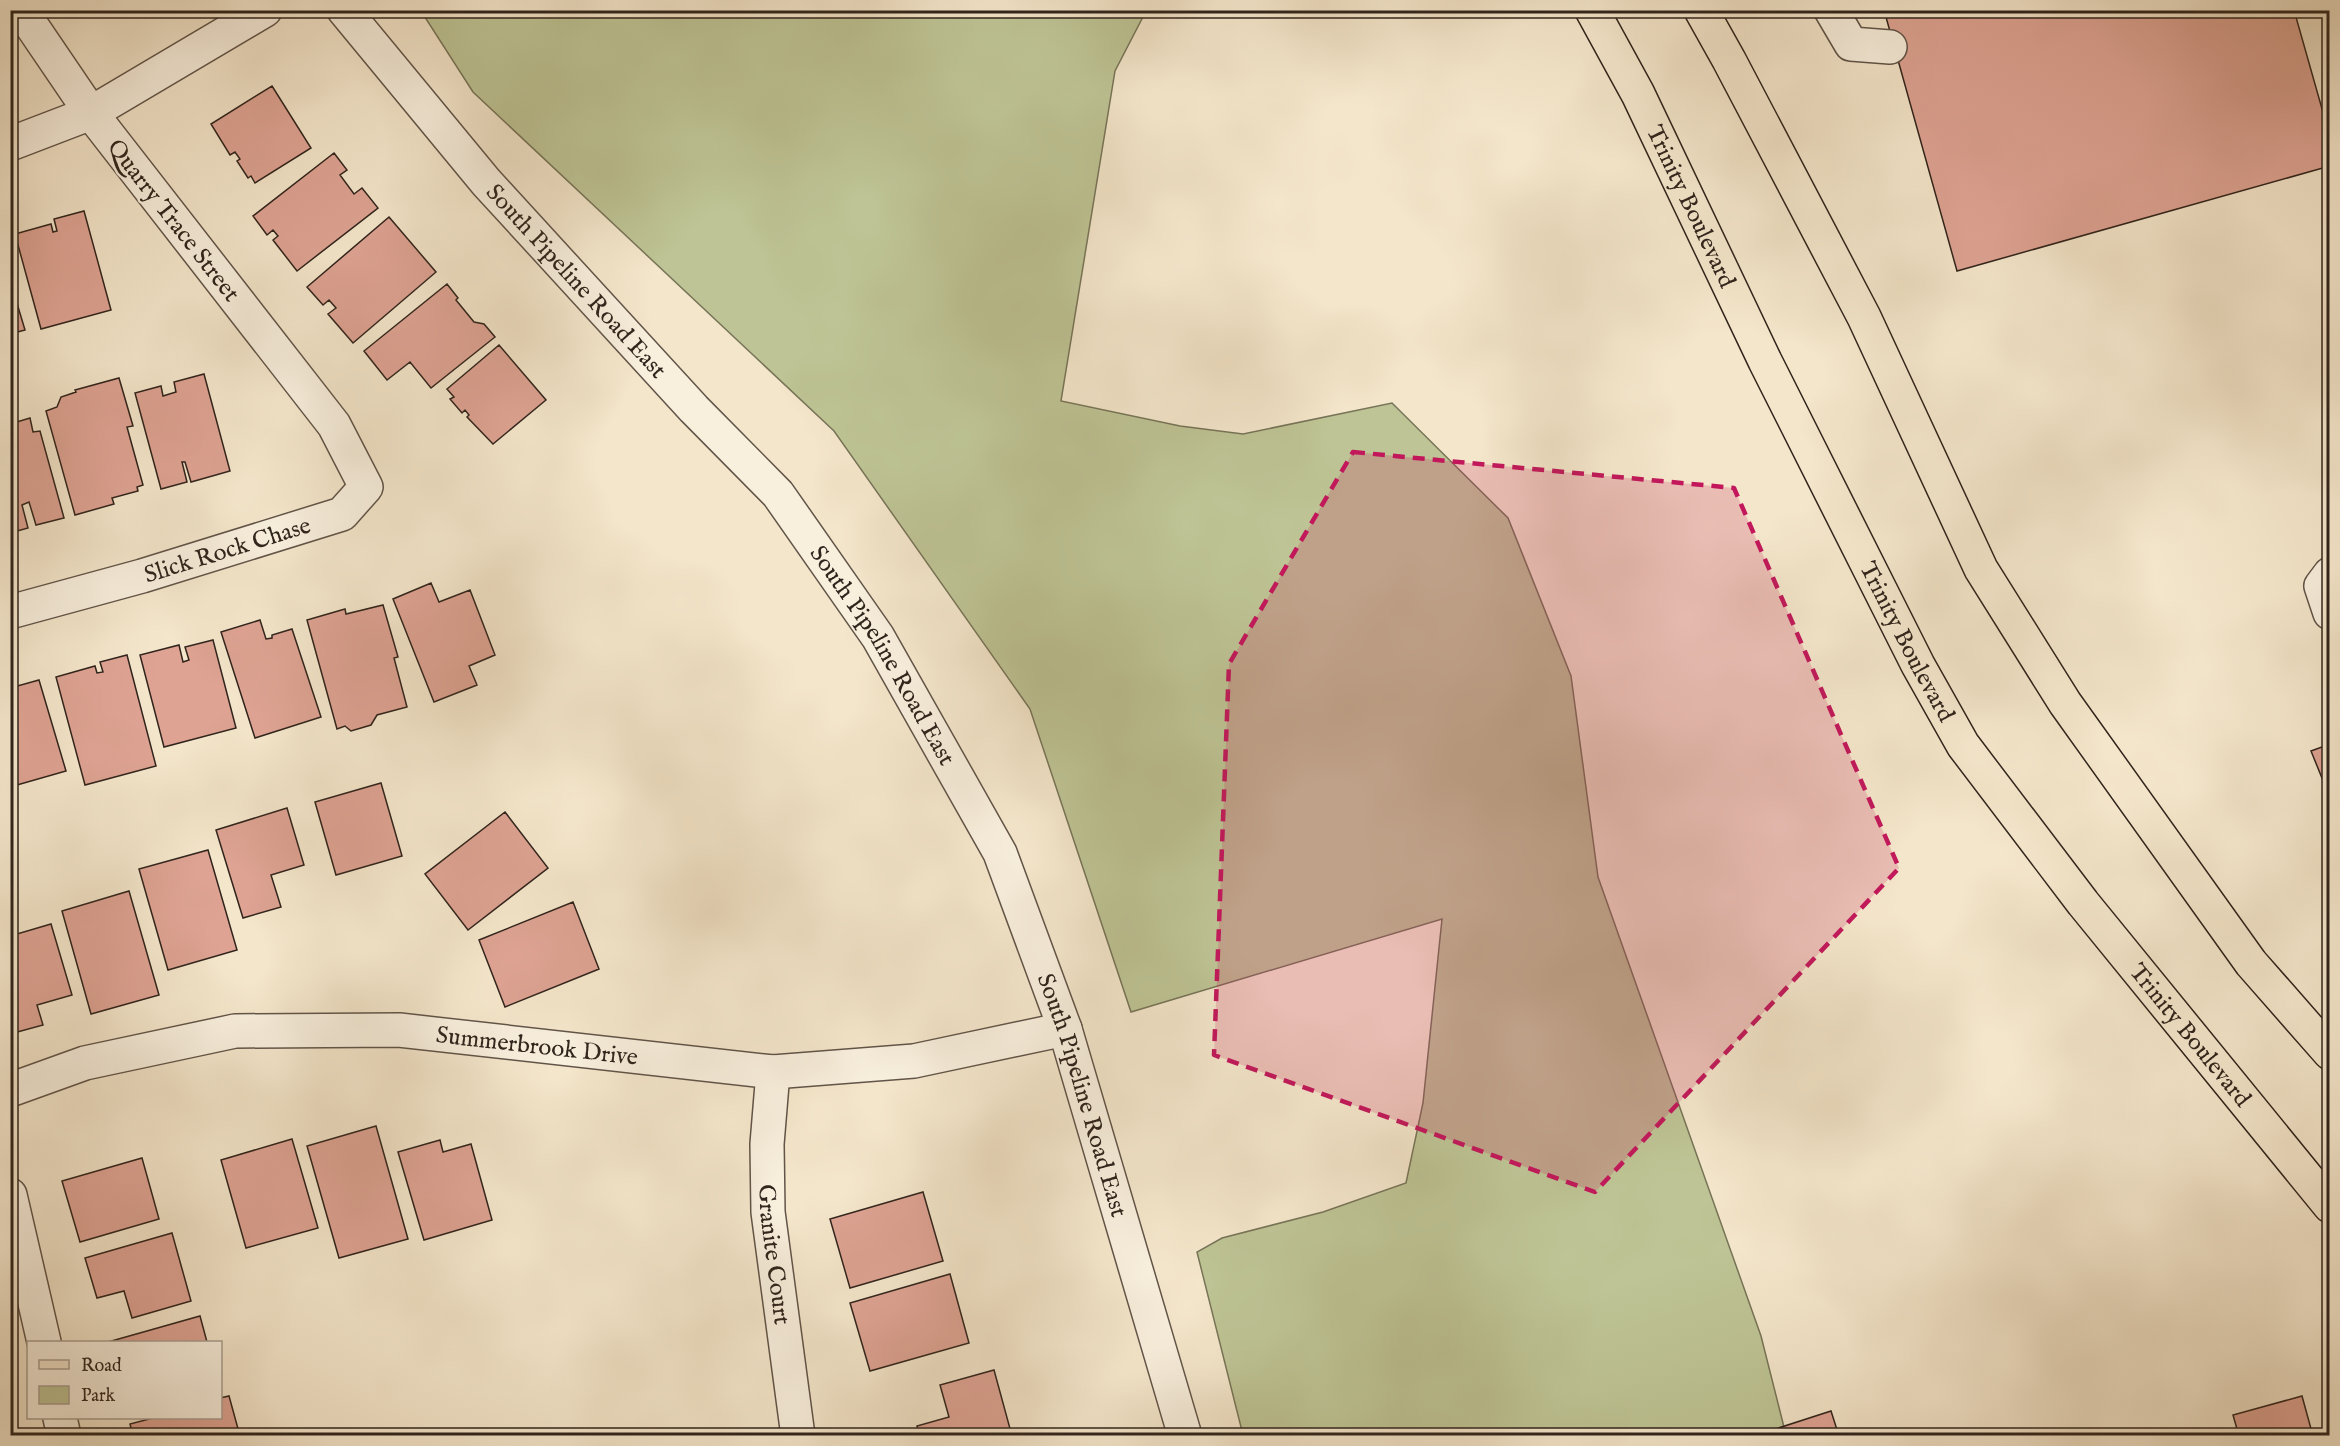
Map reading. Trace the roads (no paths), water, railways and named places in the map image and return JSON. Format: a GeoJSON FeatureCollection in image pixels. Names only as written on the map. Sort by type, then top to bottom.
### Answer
{"type":"FeatureCollection","features":[{"type":"Feature","properties":{"kind":"main road","name":"Trinity Boulevard"},"geometry":{"type":"LineString","coordinates":[[1592,10],[1638,94],[1765,361],[1907,644],[1963,745],[2083,903],[2330,1206]]}},
{"type":"Feature","properties":{"kind":"main road"},"geometry":{"type":"LineString","coordinates":[[1701,10],[1730,60],[1864,317],[1981,569],[2066,703],[2251,963],[2330,1053]]}},
{"type":"Feature","properties":{"kind":"street","name":"Quarry Trace Street"},"geometry":{"type":"LineString","coordinates":[[21,10],[91,113],[334,425]]}},
{"type":"Feature","properties":{"kind":"street"},"geometry":{"type":"LineString","coordinates":[[10,144],[91,113],[265,10]]}},
{"type":"Feature","properties":{"kind":"street","name":"South Pipeline Road East"},"geometry":{"type":"LineString","coordinates":[[344,10],[486,182],[694,409],[778,494],[878,637],[1000,853],[1065,1029],[1185,1436]]}},
{"type":"Feature","properties":{"kind":"street"},"geometry":{"type":"LineString","coordinates":[[1831,10],[1851,44],[1890,47]]}},
{"type":"Feature","properties":{"kind":"street","name":"Slick Rock Chase"},"geometry":{"type":"LineString","coordinates":[[10,612],[142,576],[342,514],[366,487],[334,425]]}},
{"type":"Feature","properties":{"kind":"street"},"geometry":{"type":"LineString","coordinates":[[2330,574],[2321,586],[2330,613]]}},
{"type":"Feature","properties":{"kind":"street","name":"Summerbrook Drive"},"geometry":{"type":"LineString","coordinates":[[10,1090],[85,1063],[235,1031],[399,1030],[773,1072],[914,1061],[1065,1029]]}},
{"type":"Feature","properties":{"kind":"street","name":"Granite Court"},"geometry":{"type":"LineString","coordinates":[[773,1072],[767,1144],[768,1212],[798,1436]]}},
{"type":"Feature","properties":{"kind":"street"},"geometry":{"type":"LineString","coordinates":[[10,1195],[44,1341]]}},
{"type":"Feature","properties":{"kind":"street"},"geometry":{"type":"LineString","coordinates":[[60,1419],[64,1436]]}}]}
